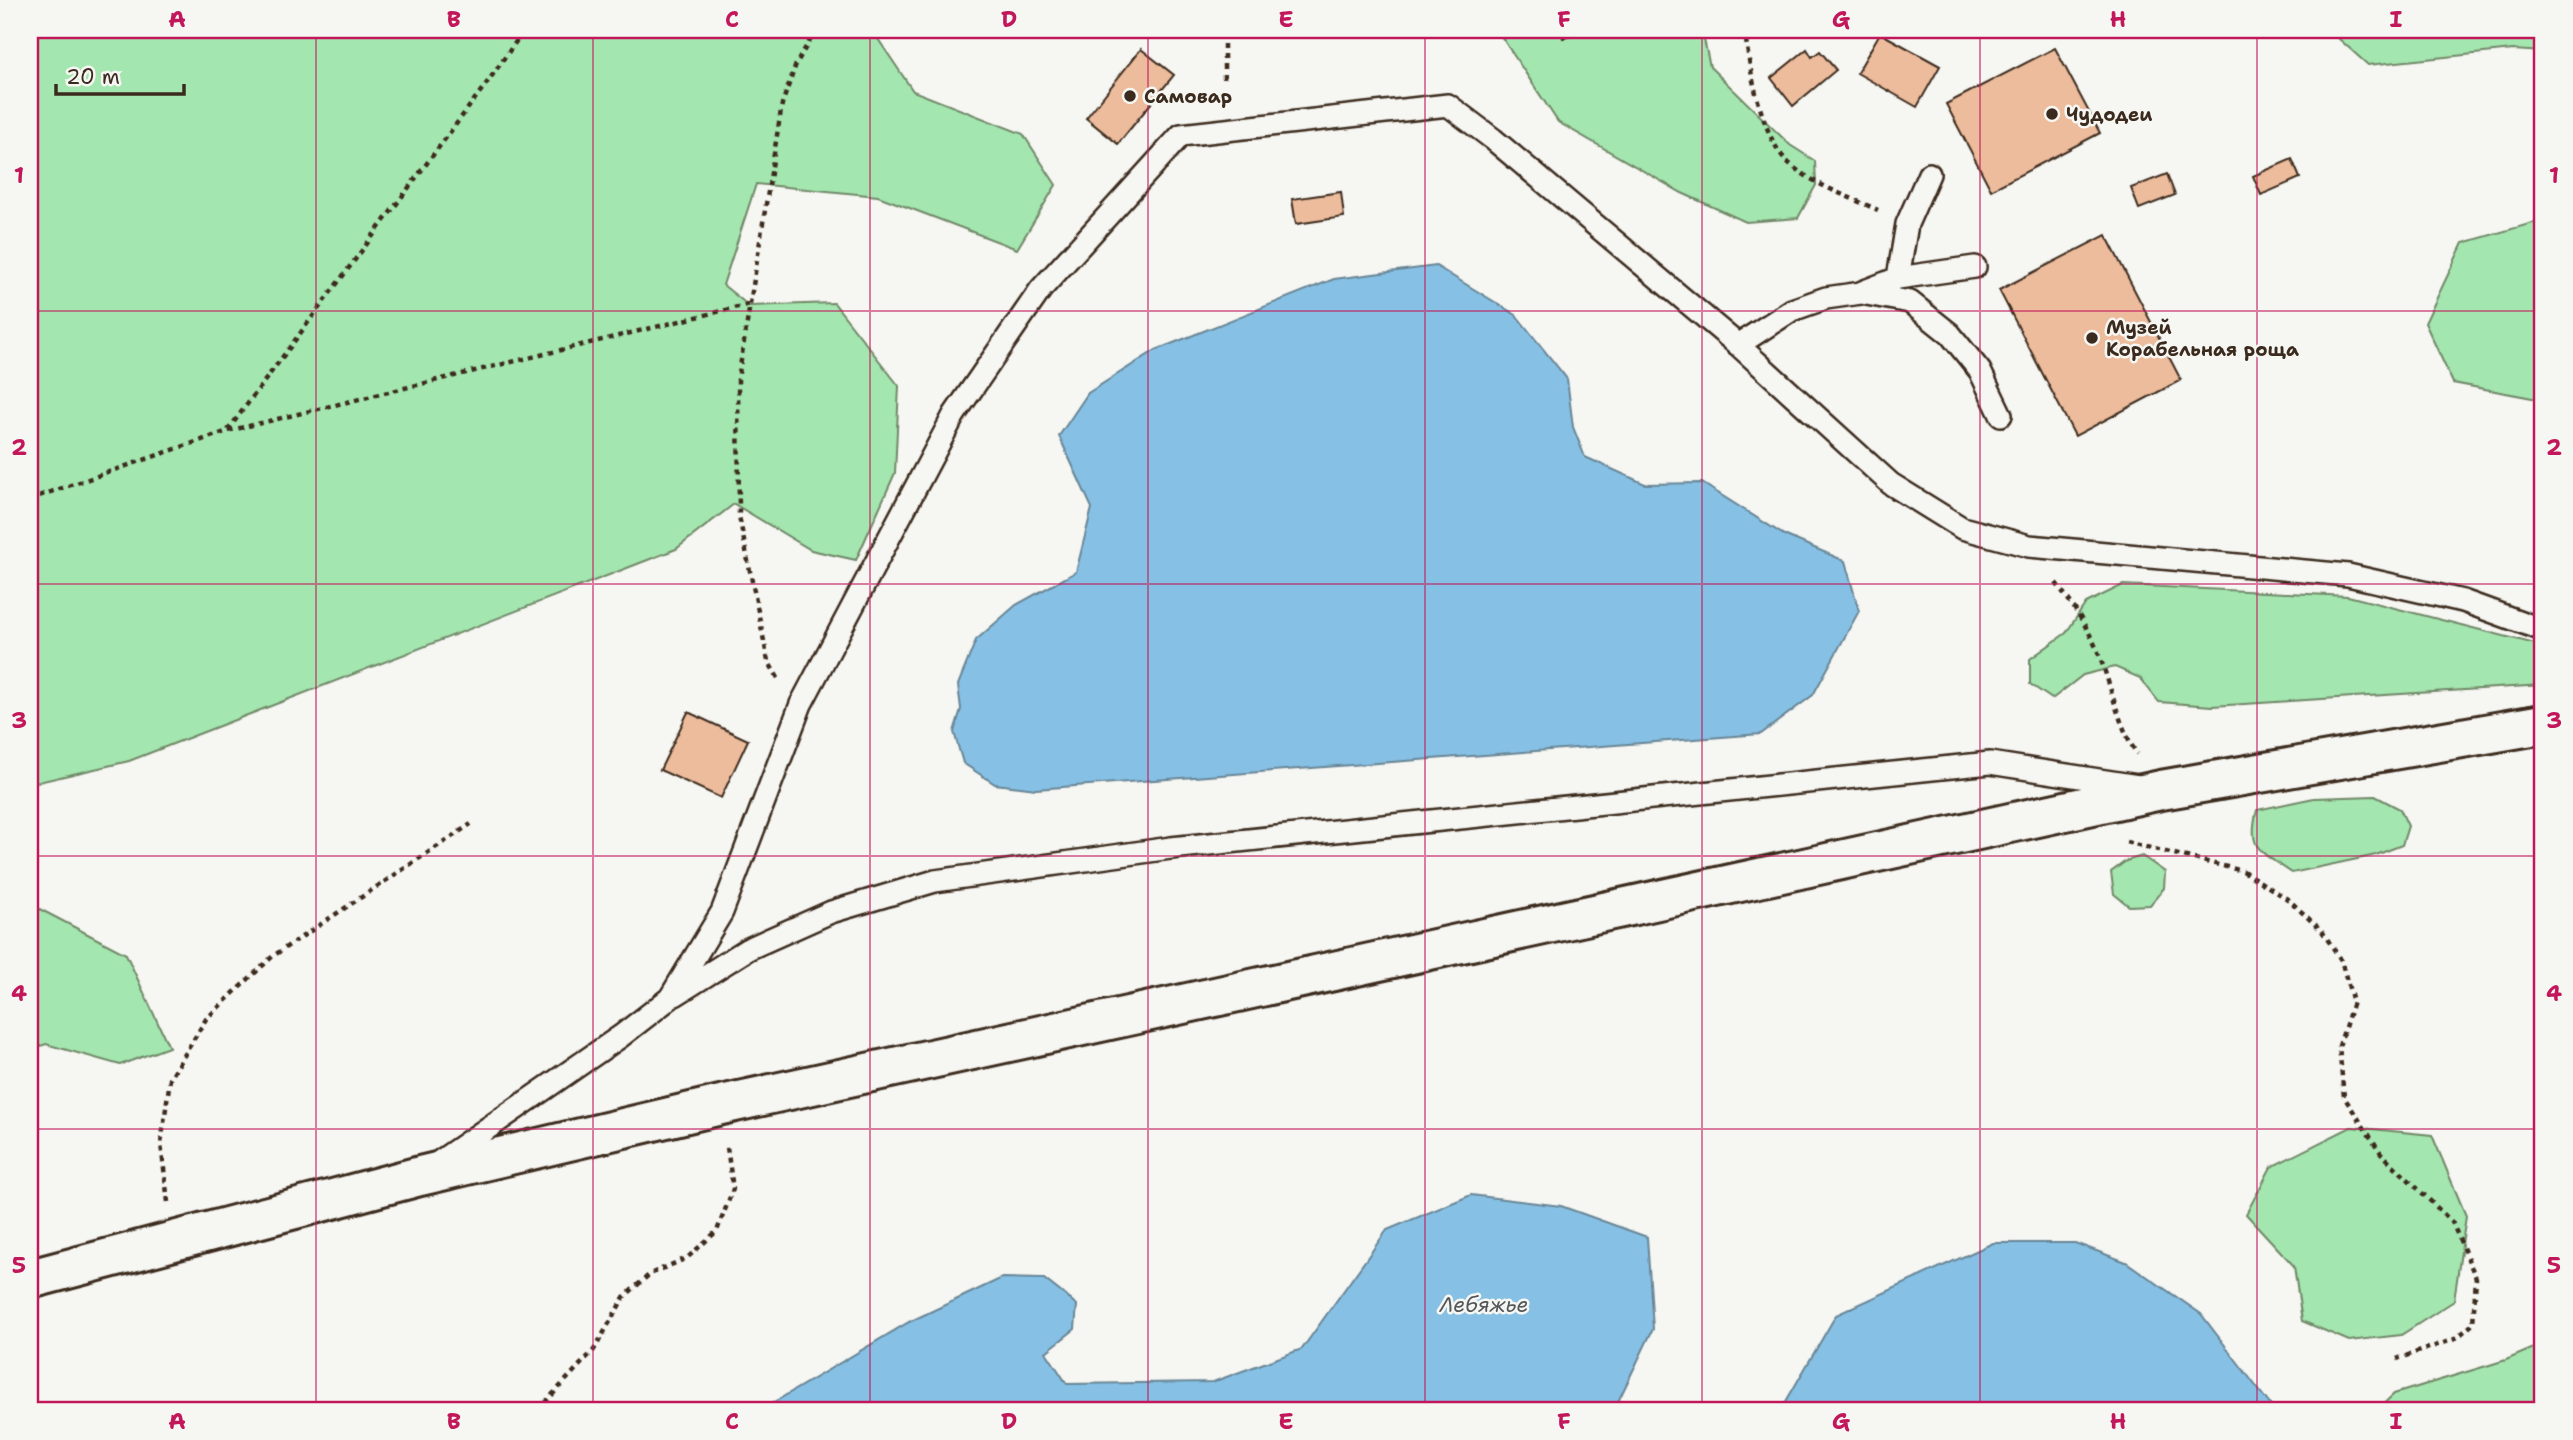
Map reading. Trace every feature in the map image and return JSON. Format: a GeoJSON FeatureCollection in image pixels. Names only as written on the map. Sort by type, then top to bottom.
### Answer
{"type":"FeatureCollection","features":[{"type":"Feature","properties":{"kind":"street"},"geometry":{"type":"LineString","coordinates":[[30,1279],[420,1175],[721,1105],[2161,790],[2543,723]]}},
{"type":"Feature","properties":{"kind":"lane"},"geometry":{"type":"LineString","coordinates":[[670,998],[722,912],[801,704],[954,415],[1041,289],[1181,135],[1448,105],[1493,139],[1738,345],[1891,484],[1962,528],[2029,546],[2348,575],[2463,601],[2543,630]]}},
{"type":"Feature","properties":{"kind":"lane"},"geometry":{"type":"LineString","coordinates":[[1898,278],[1907,225],[1929,174]]}},
{"type":"Feature","properties":{"kind":"lane"},"geometry":{"type":"LineString","coordinates":[[1738,345],[1792,310],[1826,298],[1861,293],[1898,278],[1975,267]]}},
{"type":"Feature","properties":{"kind":"lane"},"geometry":{"type":"LineString","coordinates":[[1861,293],[1910,302],[1950,334],[1980,371],[2001,415]]}},
{"type":"Feature","properties":{"kind":"lane"},"geometry":{"type":"LineString","coordinates":[[420,1175],[621,1036],[670,998],[748,949],[831,912],[935,881],[1171,848],[1990,763],[2161,790]]}},
{"type":"Feature","properties":{"kind":"path"},"geometry":{"type":"LineString","coordinates":[[228,431],[524,30]]}},
{"type":"Feature","properties":{"kind":"path"},"geometry":{"type":"LineString","coordinates":[[801,704],[789,696],[768,661],[739,516],[738,379],[782,104],[796,64],[816,30]]}},
{"type":"Feature","properties":{"kind":"path"},"geometry":{"type":"LineString","coordinates":[[1224,30],[1224,79]]}},
{"type":"Feature","properties":{"kind":"path"},"geometry":{"type":"LineString","coordinates":[[1745,30],[1748,63],[1765,122],[1783,157],[1804,174],[1907,225]]}},
{"type":"Feature","properties":{"kind":"path"},"geometry":{"type":"LineString","coordinates":[[30,499],[228,431],[750,304]]}},
{"type":"Feature","properties":{"kind":"path"},"geometry":{"type":"LineString","coordinates":[[2029,546],[2071,602],[2101,659],[2125,735],[2161,790]]}},
{"type":"Feature","properties":{"kind":"path"},"geometry":{"type":"LineString","coordinates":[[173,1241],[161,1144],[170,1079],[206,1018],[273,956],[471,824]]}},
{"type":"Feature","properties":{"kind":"path"},"geometry":{"type":"LineString","coordinates":[[2123,841],[2243,871],[2289,900],[2322,931],[2341,960],[2353,1002],[2339,1046],[2344,1097],[2381,1153],[2452,1222],[2476,1278],[2473,1324],[2455,1339],[2397,1359]]}},
{"type":"Feature","properties":{"kind":"path"},"geometry":{"type":"LineString","coordinates":[[538,1410],[594,1350],[624,1297],[650,1274],[687,1258],[717,1231],[733,1189],[721,1105]]}},
{"type":"Feature","properties":{"kind":"green space"},"geometry":{"type":"Polygon","coordinates":[[[30,30],[872,30],[913,91],[1023,134],[1056,185],[1017,249],[878,196],[756,184],[723,285],[749,306],[834,303],[899,386],[895,473],[856,560],[811,550],[734,504],[676,549],[129,761],[30,784],[30,30]]]}},
{"type":"Feature","properties":{"kind":"green space"},"geometry":{"type":"Polygon","coordinates":[[[1497,30],[1702,30],[1710,67],[1790,145],[1815,161],[1816,185],[1798,218],[1746,222],[1682,193],[1558,122],[1497,30]]]}},
{"type":"Feature","properties":{"kind":"green space"},"geometry":{"type":"Polygon","coordinates":[[[2329,30],[2543,30],[2543,52],[2513,50],[2368,65],[2329,30]]]}},
{"type":"Feature","properties":{"kind":"green space"},"geometry":{"type":"Polygon","coordinates":[[[2543,220],[2543,400],[2453,383],[2425,323],[2463,243],[2543,220]]]}},
{"type":"Feature","properties":{"kind":"green space"},"geometry":{"type":"Polygon","coordinates":[[[2123,585],[2348,596],[2543,646],[2543,685],[2212,706],[2159,702],[2140,678],[2115,667],[2083,675],[2052,699],[2030,684],[2030,659],[2066,633],[2086,603],[2123,585]]]}},
{"type":"Feature","properties":{"kind":"green space"},"geometry":{"type":"Polygon","coordinates":[[[2375,796],[2400,809],[2408,826],[2402,845],[2376,855],[2292,873],[2259,849],[2255,842],[2254,823],[2257,810],[2314,798],[2375,796]]]}},
{"type":"Feature","properties":{"kind":"green space"},"geometry":{"type":"Polygon","coordinates":[[[2142,856],[2165,872],[2164,888],[2150,905],[2129,906],[2114,894],[2111,872],[2126,861],[2142,856]]]}},
{"type":"Feature","properties":{"kind":"green space"},"geometry":{"type":"Polygon","coordinates":[[[30,904],[126,954],[169,1047],[120,1065],[46,1044],[30,1050],[30,904]]]}},
{"type":"Feature","properties":{"kind":"green space"},"geometry":{"type":"Polygon","coordinates":[[[2351,1127],[2432,1135],[2466,1216],[2454,1301],[2401,1335],[2349,1341],[2302,1321],[2294,1266],[2246,1214],[2271,1167],[2351,1127]]]}},
{"type":"Feature","properties":{"kind":"green space"},"geometry":{"type":"Polygon","coordinates":[[[2543,1344],[2543,1410],[2377,1410],[2394,1394],[2506,1360],[2543,1344]]]}},
{"type":"Feature","properties":{"kind":"water"},"geometry":{"type":"Polygon","coordinates":[[[1436,266],[1516,315],[1567,379],[1573,427],[1585,457],[1645,484],[1702,483],[1784,535],[1845,561],[1859,611],[1813,695],[1761,734],[1036,789],[995,784],[963,763],[954,732],[961,709],[958,685],[976,640],[1016,605],[1076,572],[1092,508],[1059,436],[1088,393],[1156,350],[1334,279],[1436,266]]]}},
{"type":"Feature","properties":{"kind":"water","name":"Лебяжье"},"geometry":{"type":"Polygon","coordinates":[[[1471,1195],[1561,1206],[1647,1237],[1653,1329],[1614,1410],[761,1410],[909,1322],[1002,1278],[1044,1279],[1077,1305],[1075,1329],[1046,1352],[1067,1384],[1213,1382],[1302,1349],[1387,1230],[1471,1195]]]}},
{"type":"Feature","properties":{"kind":"water"},"geometry":{"type":"Polygon","coordinates":[[[1993,1243],[2075,1243],[2126,1262],[2201,1314],[2274,1410],[1781,1410],[1836,1315],[1993,1243]]]}},
{"type":"Feature","properties":{"kind":"building"},"geometry":{"type":"Polygon","coordinates":[[[1561,30],[1593,30],[1563,38],[1561,30]]]}},
{"type":"Feature","properties":{"kind":"building"},"geometry":{"type":"Polygon","coordinates":[[[1880,33],[1940,66],[1917,107],[1857,73],[1880,33]]]}},
{"type":"Feature","properties":{"kind":"building"},"geometry":{"type":"Polygon","coordinates":[[[2055,48],[2100,133],[1991,190],[1946,104],[2055,48]]]}},
{"type":"Feature","properties":{"kind":"building","name":"Самовар"},"geometry":{"type":"Polygon","coordinates":[[[1141,49],[1174,75],[1118,144],[1086,118],[1141,49]]]}},
{"type":"Feature","properties":{"kind":"building"},"geometry":{"type":"Polygon","coordinates":[[[1807,49],[1812,57],[1820,51],[1836,70],[1793,106],[1771,78],[1807,49]]]}},
{"type":"Feature","properties":{"kind":"building"},"geometry":{"type":"Polygon","coordinates":[[[2292,159],[2300,178],[2261,195],[2253,176],[2292,159]]]}},
{"type":"Feature","properties":{"kind":"building"},"geometry":{"type":"Polygon","coordinates":[[[2167,174],[2175,195],[2139,209],[2131,188],[2167,174]]]}},
{"type":"Feature","properties":{"kind":"building"},"geometry":{"type":"Polygon","coordinates":[[[1341,192],[1344,217],[1296,224],[1292,199],[1341,192]]]}},
{"type":"Feature","properties":{"kind":"building","name":"Музей Корабельная роща"},"geometry":{"type":"Polygon","coordinates":[[[2106,235],[2181,380],[2075,436],[1999,290],[2106,235]]]}},
{"type":"Feature","properties":{"kind":"building"},"geometry":{"type":"Polygon","coordinates":[[[688,712],[748,740],[721,798],[660,770],[688,712]]]}},
{"type":"Feature","properties":{"kind":"place","name":"Самовар"},"geometry":{"type":"Point","coordinates":[1130,96]}},
{"type":"Feature","properties":{"kind":"place","name":"Чудодеи"},"geometry":{"type":"Point","coordinates":[2052,114]}},
{"type":"Feature","properties":{"kind":"place","name":"Музей Корабельная роща"},"geometry":{"type":"Point","coordinates":[2092,338]}}]}
